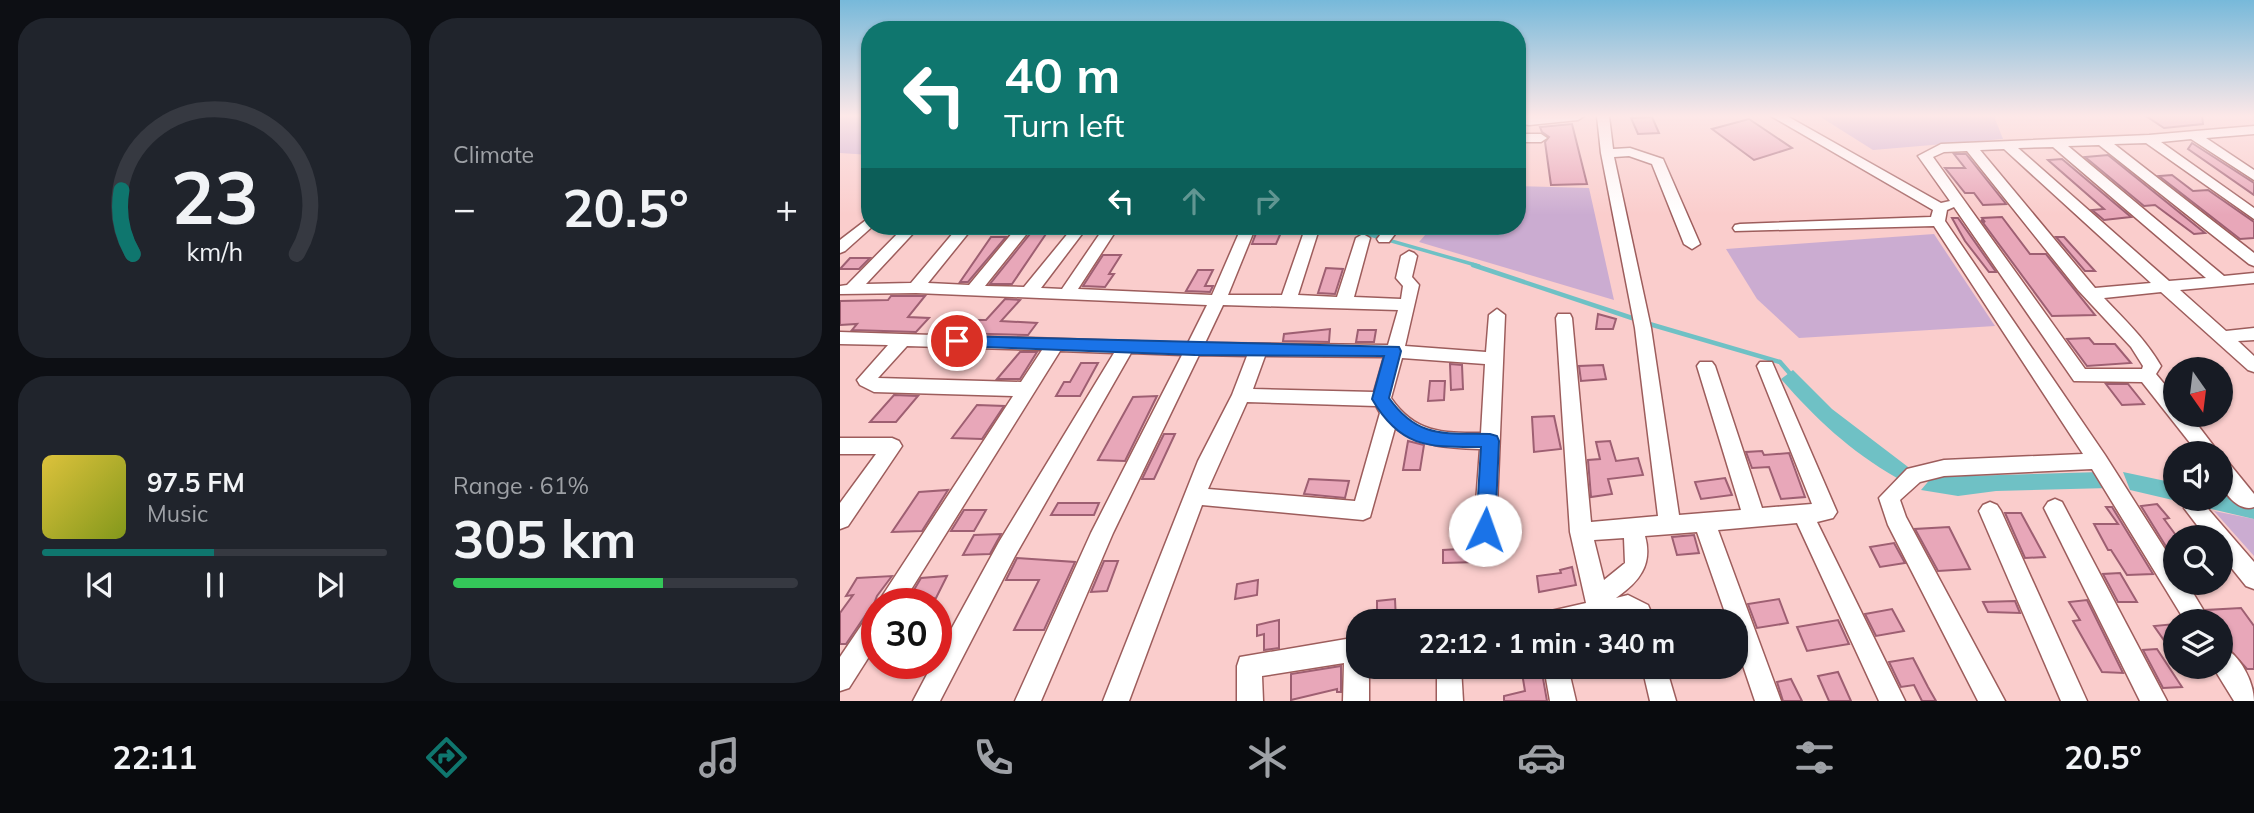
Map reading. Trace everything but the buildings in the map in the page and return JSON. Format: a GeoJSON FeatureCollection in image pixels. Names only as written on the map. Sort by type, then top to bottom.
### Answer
{"type":"FeatureCollection","features":[{"type":"Feature","properties":{"kind":"street"},"geometry":{"type":"LineString","coordinates":[[1607,149],[1642,322],[1670,523]]}},
{"type":"Feature","properties":{"kind":"street"},"geometry":{"type":"LineString","coordinates":[[1831,149],[1939,214],[2190,609]]}},
{"type":"Feature","properties":{"kind":"street"},"geometry":{"type":"LineString","coordinates":[[1940,149],[1925,156],[2080,376],[2147,374]]}},
{"type":"Feature","properties":{"kind":"street"},"geometry":{"type":"LineString","coordinates":[[1971,149],[2091,294],[2137,343],[2152,366],[2147,374]]}},
{"type":"Feature","properties":{"kind":"street"},"geometry":{"type":"LineString","coordinates":[[2011,149],[2254,366]]}},
{"type":"Feature","properties":{"kind":"street"},"geometry":{"type":"LineString","coordinates":[[2063,149],[2220,281]]}},
{"type":"Feature","properties":{"kind":"street"},"geometry":{"type":"LineString","coordinates":[[2112,149],[2254,261]]}},
{"type":"Feature","properties":{"kind":"street"},"geometry":{"type":"LineString","coordinates":[[2162,149],[2254,215]]}},
{"type":"Feature","properties":{"kind":"street"},"geometry":{"type":"LineString","coordinates":[[2214,149],[2254,176]]}},
{"type":"Feature","properties":{"kind":"street"},"geometry":{"type":"LineString","coordinates":[[1607,153],[1630,152],[1658,162],[1692,244]]}},
{"type":"Feature","properties":{"kind":"street"},"geometry":{"type":"LineString","coordinates":[[1740,228],[1939,214],[1958,202]]}},
{"type":"Feature","properties":{"kind":"street"},"geometry":{"type":"LineString","coordinates":[[840,248],[861,229]]}},
{"type":"Feature","properties":{"kind":"street"},"geometry":{"type":"LineString","coordinates":[[846,289],[903,235]]}},
{"type":"Feature","properties":{"kind":"street"},"geometry":{"type":"LineString","coordinates":[[916,288],[960,235]]}},
{"type":"Feature","properties":{"kind":"street"},"geometry":{"type":"LineString","coordinates":[[974,289],[1019,235]]}},
{"type":"Feature","properties":{"kind":"street"},"geometry":{"type":"LineString","coordinates":[[1030,291],[1074,235]]}},
{"type":"Feature","properties":{"kind":"street"},"geometry":{"type":"LineString","coordinates":[[1067,293],[1106,235]]}},
{"type":"Feature","properties":{"kind":"street"},"geometry":{"type":"LineString","coordinates":[[1028,701],[1102,533],[1195,349],[1245,235]]}},
{"type":"Feature","properties":{"kind":"street"},"geometry":{"type":"LineString","coordinates":[[1288,300],[1309,235]]}},
{"type":"Feature","properties":{"kind":"street"},"geometry":{"type":"LineString","coordinates":[[1384,239],[1387,235]]}},
{"type":"Feature","properties":{"kind":"street"},"geometry":{"type":"LineString","coordinates":[[1344,302],[1363,238]]}},
{"type":"Feature","properties":{"kind":"street"},"geometry":{"type":"LineString","coordinates":[[1194,496],[1363,512],[1393,351],[1408,305],[1411,285],[1404,278],[1409,256]]}},
{"type":"Feature","properties":{"kind":"street"},"geometry":{"type":"LineString","coordinates":[[2091,294],[2254,278]]}},
{"type":"Feature","properties":{"kind":"street"},"geometry":{"type":"LineString","coordinates":[[846,289],[974,289],[1408,305]]}},
{"type":"Feature","properties":{"kind":"street"},"geometry":{"type":"LineString","coordinates":[[1485,530],[1497,315]]}},
{"type":"Feature","properties":{"kind":"street"},"geometry":{"type":"LineString","coordinates":[[1564,318],[1581,532],[1598,605]]}},
{"type":"Feature","properties":{"kind":"street"},"geometry":{"type":"LineString","coordinates":[[2223,337],[2254,334]]}},
{"type":"Feature","properties":{"kind":"street"},"geometry":{"type":"LineString","coordinates":[[840,338],[1195,349],[1393,351],[1495,359]]}},
{"type":"Feature","properties":{"kind":"street"},"geometry":{"type":"LineString","coordinates":[[903,340],[866,380],[880,387],[1027,389]]}},
{"type":"Feature","properties":{"kind":"street"},"geometry":{"type":"LineString","coordinates":[[899,588],[1056,343]]}},
{"type":"Feature","properties":{"kind":"street"},"geometry":{"type":"LineString","coordinates":[[926,701],[1007,549],[1126,346]]}},
{"type":"Feature","properties":{"kind":"street"},"geometry":{"type":"LineString","coordinates":[[1116,701],[1194,496],[1241,395],[1258,349]]}},
{"type":"Feature","properties":{"kind":"street"},"geometry":{"type":"LineString","coordinates":[[1706,366],[1754,516]]}},
{"type":"Feature","properties":{"kind":"street"},"geometry":{"type":"LineString","coordinates":[[1581,532],[1826,512],[1766,366]]}},
{"type":"Feature","properties":{"kind":"street"},"geometry":{"type":"LineString","coordinates":[[2147,374],[2163,395]]}},
{"type":"Feature","properties":{"kind":"street"},"geometry":{"type":"LineString","coordinates":[[1241,395],[1385,405],[1410,431],[1429,440],[1490,441]]}},
{"type":"Feature","properties":{"kind":"street"},"geometry":{"type":"LineString","coordinates":[[2188,427],[2200,441]]}},
{"type":"Feature","properties":{"kind":"street"},"geometry":{"type":"LineString","coordinates":[[840,446],[892,446],[840,520]]}},
{"type":"Feature","properties":{"kind":"street"},"geometry":{"type":"LineString","coordinates":[[1992,701],[1896,519],[1889,498],[1914,475],[1944,468],[2098,461]]}},
{"type":"Feature","properties":{"kind":"street"},"geometry":{"type":"LineString","coordinates":[[2233,483],[2247,501]]}},
{"type":"Feature","properties":{"kind":"street"},"geometry":{"type":"LineString","coordinates":[[2055,508],[2154,701]]}},
{"type":"Feature","properties":{"kind":"street"},"geometry":{"type":"LineString","coordinates":[[1990,511],[2074,701]]}},
{"type":"Feature","properties":{"kind":"street"},"geometry":{"type":"LineString","coordinates":[[2198,511],[2209,525]]}},
{"type":"Feature","properties":{"kind":"street"},"geometry":{"type":"LineString","coordinates":[[1804,514],[1892,701]]}},
{"type":"Feature","properties":{"kind":"street"},"geometry":{"type":"LineString","coordinates":[[1704,520],[1769,701]]}},
{"type":"Feature","properties":{"kind":"street"},"geometry":{"type":"LineString","coordinates":[[1598,605],[1633,571],[1639,560],[1632,526]]}},
{"type":"Feature","properties":{"kind":"street"},"geometry":{"type":"LineString","coordinates":[[2233,554],[2254,579]]}},
{"type":"Feature","properties":{"kind":"street"},"geometry":{"type":"LineString","coordinates":[[1586,609],[1598,605],[1628,606],[1632,609]]}},
{"type":"Feature","properties":{"kind":"street"},"geometry":{"type":"LineString","coordinates":[[840,679],[861,647]]}},
{"type":"Feature","properties":{"kind":"street"},"geometry":{"type":"LineString","coordinates":[[1250,701],[1249,666],[1346,651]]}},
{"type":"Feature","properties":{"kind":"street"},"geometry":{"type":"LineString","coordinates":[[2233,676],[2249,701]]}},
{"type":"Feature","properties":{"kind":"street"},"geometry":{"type":"LineString","coordinates":[[1356,679],[1356,701]]}},
{"type":"Feature","properties":{"kind":"street"},"geometry":{"type":"LineString","coordinates":[[1449,679],[1450,701]]}},
{"type":"Feature","properties":{"kind":"street"},"geometry":{"type":"LineString","coordinates":[[1558,679],[1563,701]]}},
{"type":"Feature","properties":{"kind":"street"},"geometry":{"type":"LineString","coordinates":[[1657,679],[1663,701]]}},
{"type":"Feature","properties":{"kind":"shaded area"},"geometry":{"type":"Polygon","coordinates":[[[840,149],[861,149],[861,154],[840,153],[840,149]]]}},
{"type":"Feature","properties":{"kind":"shaded area"},"geometry":{"type":"Polygon","coordinates":[[[1526,186],[1589,188],[1614,300],[1419,242],[1425,235],[1526,235],[1526,186]]]}},
{"type":"Feature","properties":{"kind":"shaded area"},"geometry":{"type":"Polygon","coordinates":[[[1934,234],[1995,326],[1799,338],[1757,299],[1726,249],[1934,234]]]}},
{"type":"Feature","properties":{"kind":"shaded area"},"geometry":{"type":"Polygon","coordinates":[[[2214,511],[2254,519],[2254,556],[2233,532],[2233,525],[2226,525],[2214,511]]]}},
{"type":"Feature","properties":{"kind":"water"},"geometry":{"type":"Polygon","coordinates":[[[1793,370],[1832,409],[1912,470],[1897,478],[1835,433],[1781,379],[1793,370]]]}},
{"type":"Feature","properties":{"kind":"water"},"geometry":{"type":"Polygon","coordinates":[[[2101,472],[2109,488],[1996,491],[1958,496],[1921,490],[1932,477],[2101,472]]]}},
{"type":"Feature","properties":{"kind":"water"},"geometry":{"type":"Polygon","coordinates":[[[2123,472],[2163,480],[2163,498],[2130,490],[2123,472]]]}},
{"type":"Feature","properties":{"kind":"water"},"geometry":{"type":"Polygon","coordinates":[[[2233,498],[2254,499],[2254,519],[2220,511],[2233,511],[2233,498]]]}},
{"type":"Feature","properties":{"kind":"waterway"},"geometry":{"type":"LineString","coordinates":[[1370,235],[1479,266]]}},
{"type":"Feature","properties":{"kind":"waterway"},"geometry":{"type":"LineString","coordinates":[[1473,265],[1638,320]]}},
{"type":"Feature","properties":{"kind":"waterway"},"geometry":{"type":"LineString","coordinates":[[1646,323],[1780,362],[1793,377]]}},
{"type":"Feature","properties":{"kind":"route"},"geometry":{"type":"LineString","coordinates":[[957,341],[1195,349],[1393,351],[1381,399],[1410,431],[1429,440],[1490,441],[1485,530]]}}]}
